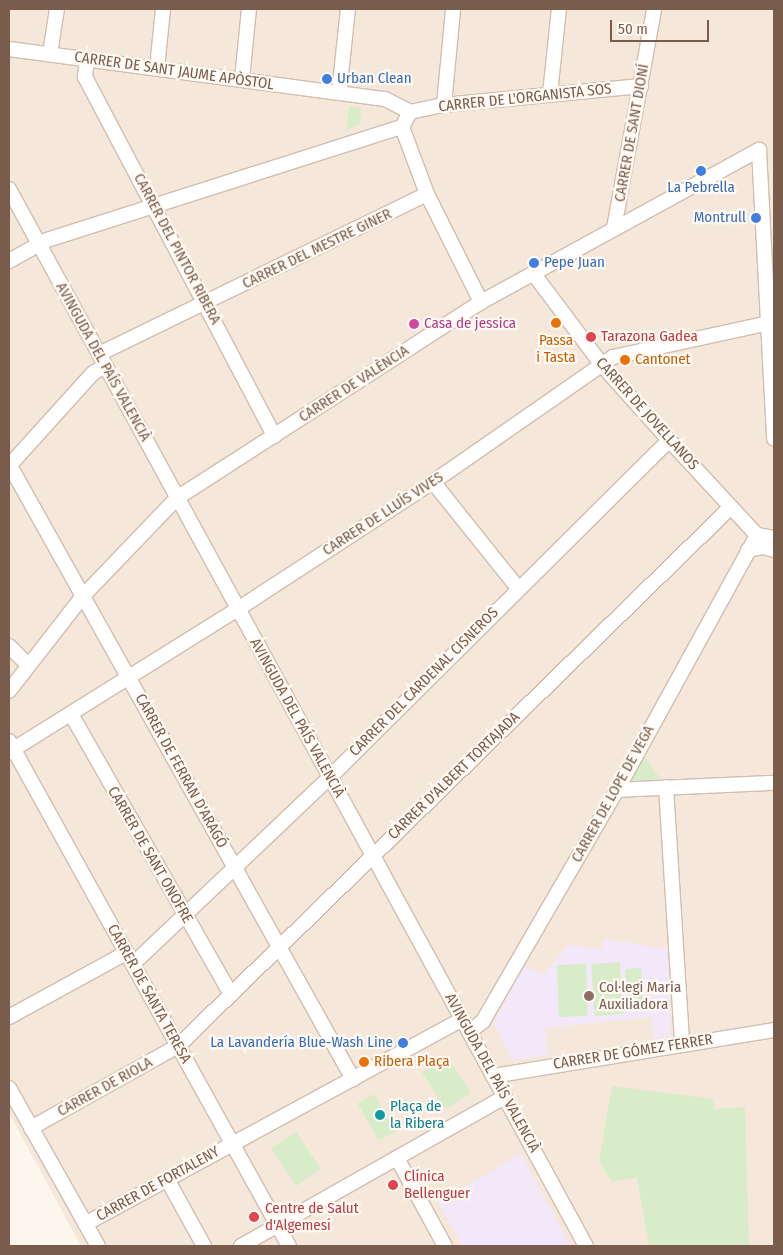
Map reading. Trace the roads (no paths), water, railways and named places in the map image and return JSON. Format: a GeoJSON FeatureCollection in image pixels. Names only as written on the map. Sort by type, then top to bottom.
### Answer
{"type":"FeatureCollection","features":[{"type":"Feature","properties":{"kind":"street"},"geometry":{"type":"LineString","coordinates":[[50,54],[57,9]]}},
{"type":"Feature","properties":{"kind":"street"},"geometry":{"type":"LineString","coordinates":[[157,68],[164,9]]}},
{"type":"Feature","properties":{"kind":"street"},"geometry":{"type":"LineString","coordinates":[[242,79],[249,9]]}},
{"type":"Feature","properties":{"kind":"street"},"geometry":{"type":"LineString","coordinates":[[339,93],[348,9]]}},
{"type":"Feature","properties":{"kind":"street"},"geometry":{"type":"LineString","coordinates":[[444,104],[452,9]]}},
{"type":"Feature","properties":{"kind":"street"},"geometry":{"type":"LineString","coordinates":[[550,94],[559,9]]}},
{"type":"Feature","properties":{"kind":"street","name":"CARRER DE SANT DIONÍ"},"geometry":{"type":"LineString","coordinates":[[614,228],[654,9]]}},
{"type":"Feature","properties":{"kind":"street","name":"CARRER DE SANT JAUME APÒSTOL"},"geometry":{"type":"LineString","coordinates":[[9,49],[385,99],[410,112]]}},
{"type":"Feature","properties":{"kind":"street","name":"CARRER DEL PINTOR RIBERA"},"geometry":{"type":"LineString","coordinates":[[87,60],[85,77],[206,301],[274,436]]}},
{"type":"Feature","properties":{"kind":"street","name":"CARRER DE L'ORGANISTA SOS"},"geometry":{"type":"LineString","coordinates":[[410,112],[444,104],[641,86]]}},
{"type":"Feature","properties":{"kind":"street"},"geometry":{"type":"LineString","coordinates":[[9,261],[39,244],[402,127],[410,112]]}},
{"type":"Feature","properties":{"kind":"street"},"geometry":{"type":"LineString","coordinates":[[402,127],[427,194],[481,302]]}},
{"type":"Feature","properties":{"kind":"street","name":"CARRER DE VALÈNCIA"},"geometry":{"type":"LineString","coordinates":[[9,691],[83,596],[177,498],[481,302],[759,150],[772,322]]}},
{"type":"Feature","properties":{"kind":"street","name":"AVINGUDA DEL PAÍS VALENCIÀ"},"geometry":{"type":"LineString","coordinates":[[9,190],[586,1246]]}},
{"type":"Feature","properties":{"kind":"street","name":"CARRER DEL MESTRE GINER"},"geometry":{"type":"LineString","coordinates":[[9,465],[93,373],[102,360],[206,301],[427,194]]}},
{"type":"Feature","properties":{"kind":"street","name":"CARRER DE JOVELLANOS"},"geometry":{"type":"LineString","coordinates":[[533,273],[602,365],[757,534]]}},
{"type":"Feature","properties":{"kind":"street"},"geometry":{"type":"LineString","coordinates":[[772,322],[774,439]]}},
{"type":"Feature","properties":{"kind":"street","name":"CARRER DE LLUÍS VIVES"},"geometry":{"type":"LineString","coordinates":[[10,747],[71,714],[238,609],[433,482],[613,357],[772,322]]}},
{"type":"Feature","properties":{"kind":"street","name":"CARRER DEL CARDENAL CISNEROS"},"geometry":{"type":"LineString","coordinates":[[9,1017],[130,958],[183,913],[330,777],[669,440]]}},
{"type":"Feature","properties":{"kind":"street","name":"CARRER DE FERRAN D'ARAGÓ"},"geometry":{"type":"LineString","coordinates":[[9,465],[353,1079]]}},
{"type":"Feature","properties":{"kind":"street"},"geometry":{"type":"LineString","coordinates":[[433,482],[518,588]]}},
{"type":"Feature","properties":{"kind":"street","name":"CARRER D'ALBERT TORTAJADA"},"geometry":{"type":"LineString","coordinates":[[178,1046],[731,507]]}},
{"type":"Feature","properties":{"kind":"street"},"geometry":{"type":"LineString","coordinates":[[757,534],[774,538]]}},
{"type":"Feature","properties":{"kind":"street","name":"CARRER DE LOPE DE VEGA"},"geometry":{"type":"LineString","coordinates":[[469,1032],[483,1021],[617,790],[757,534]]}},
{"type":"Feature","properties":{"kind":"street"},"geometry":{"type":"LineString","coordinates":[[748,550],[764,547],[774,550]]}},
{"type":"Feature","properties":{"kind":"street"},"geometry":{"type":"LineString","coordinates":[[9,646],[28,665]]}},
{"type":"Feature","properties":{"kind":"street","name":"CARRER DE SANT ONOFRE"},"geometry":{"type":"LineString","coordinates":[[71,714],[230,995]]}},
{"type":"Feature","properties":{"kind":"street","name":"CARRER DE SANTA TERESA"},"geometry":{"type":"LineString","coordinates":[[10,747],[130,958],[231,1145],[289,1246]]}},
{"type":"Feature","properties":{"kind":"street"},"geometry":{"type":"LineString","coordinates":[[617,790],[774,783]]}},
{"type":"Feature","properties":{"kind":"street"},"geometry":{"type":"LineString","coordinates":[[666,787],[682,1043]]}},
{"type":"Feature","properties":{"kind":"street"},"geometry":{"type":"LineString","coordinates":[[231,1145],[462,1019]]}},
{"type":"Feature","properties":{"kind":"street","name":"CARRER DE GÓMEZ FERRER"},"geometry":{"type":"LineString","coordinates":[[493,1076],[682,1043],[774,1030]]}},
{"type":"Feature","properties":{"kind":"street","name":"CARRER DE RIOLA"},"geometry":{"type":"LineString","coordinates":[[31,1128],[178,1046]]}},
{"type":"Feature","properties":{"kind":"street"},"geometry":{"type":"LineString","coordinates":[[9,1088],[97,1246]]}},
{"type":"Feature","properties":{"kind":"street"},"geometry":{"type":"LineString","coordinates":[[241,1246],[504,1097]]}},
{"type":"Feature","properties":{"kind":"street","name":"CARRER DE FORTALENY"},"geometry":{"type":"LineString","coordinates":[[85,1224],[231,1145]]}},
{"type":"Feature","properties":{"kind":"street"},"geometry":{"type":"LineString","coordinates":[[397,1158],[445,1246]]}},
{"type":"Feature","properties":{"kind":"street"},"geometry":{"type":"LineString","coordinates":[[167,1178],[204,1246]]}},
{"type":"Feature","properties":{"kind":"place","name":"Urban Clean"},"geometry":{"type":"Point","coordinates":[327,79]}},
{"type":"Feature","properties":{"kind":"place","name":"La Pebrella"},"geometry":{"type":"Point","coordinates":[701,171]}},
{"type":"Feature","properties":{"kind":"place","name":"Montrull"},"geometry":{"type":"Point","coordinates":[756,218]}},
{"type":"Feature","properties":{"kind":"place","name":"Pepe Juan"},"geometry":{"type":"Point","coordinates":[534,263]}},
{"type":"Feature","properties":{"kind":"place","name":"Passa i Tasta"},"geometry":{"type":"Point","coordinates":[556,323]}},
{"type":"Feature","properties":{"kind":"place","name":"Casa de jessica"},"geometry":{"type":"Point","coordinates":[414,324]}},
{"type":"Feature","properties":{"kind":"place","name":"Tarazona Gadea"},"geometry":{"type":"Point","coordinates":[591,337]}},
{"type":"Feature","properties":{"kind":"place","name":"Cantonet"},"geometry":{"type":"Point","coordinates":[625,360]}},
{"type":"Feature","properties":{"kind":"place","name":"Col·legi Maria Auxiliadora"},"geometry":{"type":"Point","coordinates":[589,996]}},
{"type":"Feature","properties":{"kind":"place","name":"La Lavandería Blue-Wash Line"},"geometry":{"type":"Point","coordinates":[403,1043]}},
{"type":"Feature","properties":{"kind":"place","name":"Ribera Plaça"},"geometry":{"type":"Point","coordinates":[364,1062]}},
{"type":"Feature","properties":{"kind":"place","name":"Plaça de la Ribera"},"geometry":{"type":"Point","coordinates":[380,1115]}},
{"type":"Feature","properties":{"kind":"place","name":"Clínica Bellenguer"},"geometry":{"type":"Point","coordinates":[393,1185]}},
{"type":"Feature","properties":{"kind":"place","name":"Centre de Salut d'Algemesí"},"geometry":{"type":"Point","coordinates":[254,1217]}}]}
